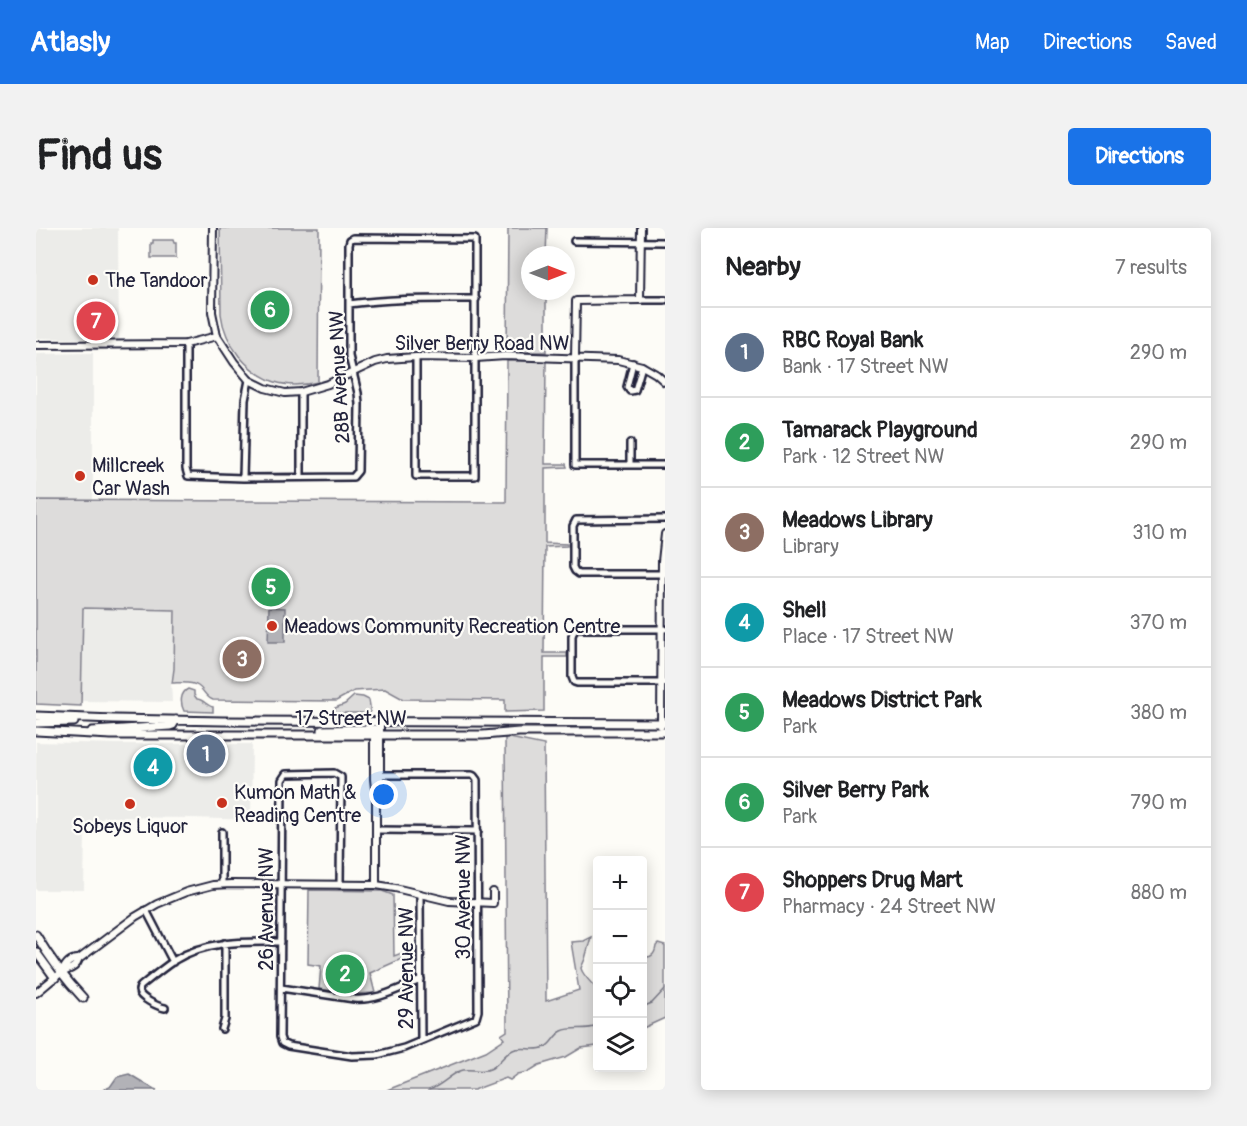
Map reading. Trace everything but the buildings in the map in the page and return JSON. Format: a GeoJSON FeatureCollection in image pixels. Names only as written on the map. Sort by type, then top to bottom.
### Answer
{"type":"FeatureCollection","features":[{"type":"Feature","properties":{"kind":"main road","name":"17 Street NW"},"geometry":{"type":"LineString","coordinates":[[36,716],[376,728],[483,735],[519,732],[663,732]]}},
{"type":"Feature","properties":{"kind":"main road"},"geometry":{"type":"LineString","coordinates":[[36,723],[86,722],[107,719]]}},
{"type":"Feature","properties":{"kind":"main road"},"geometry":{"type":"LineString","coordinates":[[78,734],[99,730],[170,726],[176,720]]}},
{"type":"Feature","properties":{"kind":"main road","name":"17 Street NW"},"geometry":{"type":"LineString","coordinates":[[36,731],[111,735],[298,734],[376,728],[663,723]]}},
{"type":"Feature","properties":{"kind":"main road"},"geometry":{"type":"LineString","coordinates":[[36,935],[83,998]]}},
{"type":"Feature","properties":{"kind":"main road"},"geometry":{"type":"LineString","coordinates":[[36,944],[52,967],[62,972]]}},
{"type":"Feature","properties":{"kind":"main road"},"geometry":{"type":"LineString","coordinates":[[36,952],[55,978]]}},
{"type":"Feature","properties":{"kind":"street"},"geometry":{"type":"LineString","coordinates":[[213,228],[213,312],[218,336],[234,362],[249,380],[244,400],[243,478]]}},
{"type":"Feature","properties":{"kind":"street"},"geometry":{"type":"LineString","coordinates":[[640,228],[640,300]]}},
{"type":"Feature","properties":{"kind":"street","name":"28B Avenue NW"},"geometry":{"type":"LineString","coordinates":[[300,477],[351,478],[356,476],[358,471],[359,404],[349,356],[350,240],[353,238],[475,239],[476,299]]}},
{"type":"Feature","properties":{"kind":"street"},"geometry":{"type":"LineString","coordinates":[[574,241],[665,242]]}},
{"type":"Feature","properties":{"kind":"street"},"geometry":{"type":"LineString","coordinates":[[349,304],[406,298],[476,299],[475,477],[416,477],[416,357]]}},
{"type":"Feature","properties":{"kind":"street"},"geometry":{"type":"LineString","coordinates":[[665,300],[576,301],[575,358],[575,465],[665,465]]}},
{"type":"Feature","properties":{"kind":"street"},"geometry":{"type":"LineString","coordinates":[[36,345],[186,344],[218,336]]}},
{"type":"Feature","properties":{"kind":"street"},"geometry":{"type":"LineString","coordinates":[[186,344],[186,469],[188,476],[300,477],[301,392]]}},
{"type":"Feature","properties":{"kind":"street","name":"Silver Berry Road NW"},"geometry":{"type":"LineString","coordinates":[[249,380],[265,388],[285,393],[301,392],[328,384],[375,362],[387,359],[514,356],[618,360],[642,366],[665,382]]}},
{"type":"Feature","properties":{"kind":"street"},"geometry":{"type":"LineString","coordinates":[[633,363],[627,387],[630,391],[635,390],[642,366]]}},
{"type":"Feature","properties":{"kind":"street"},"geometry":{"type":"LineString","coordinates":[[630,443],[630,465]]}},
{"type":"Feature","properties":{"kind":"street"},"geometry":{"type":"LineString","coordinates":[[664,574],[581,574],[575,571],[573,567],[573,526],[575,520],[580,519],[665,519]]}},
{"type":"Feature","properties":{"kind":"street"},"geometry":{"type":"LineString","coordinates":[[663,732],[665,534]]}},
{"type":"Feature","properties":{"kind":"street"},"geometry":{"type":"LineString","coordinates":[[663,629],[580,628],[574,631],[572,636],[574,682],[663,683]]}},
{"type":"Feature","properties":{"kind":"street"},"geometry":{"type":"LineString","coordinates":[[376,728],[376,885]]}},
{"type":"Feature","properties":{"kind":"street","name":"26 Avenue NW"},"geometry":{"type":"LineString","coordinates":[[340,885],[340,775],[334,773],[284,775],[282,780],[280,1037],[282,1043],[288,1046],[352,1056],[366,1056],[391,1052],[421,1041]]}},
{"type":"Feature","properties":{"kind":"street","name":"30 Avenue NW"},"geometry":{"type":"LineString","coordinates":[[377,775],[472,776],[476,777],[478,784],[477,1016],[421,1041]]}},
{"type":"Feature","properties":{"kind":"street"},"geometry":{"type":"LineString","coordinates":[[376,830],[478,831]]}},
{"type":"Feature","properties":{"kind":"street"},"geometry":{"type":"LineString","coordinates":[[222,832],[222,884]]}},
{"type":"Feature","properties":{"kind":"street"},"geometry":{"type":"LineString","coordinates":[[36,993],[62,972],[66,964],[79,958],[146,910],[171,897],[222,884],[376,885],[418,891],[449,901],[478,903],[493,903],[493,892]]}},
{"type":"Feature","properties":{"kind":"street","name":"29 Avenue NW"},"geometry":{"type":"LineString","coordinates":[[418,891],[421,1041]]}},
{"type":"Feature","properties":{"kind":"street"},"geometry":{"type":"LineString","coordinates":[[146,910],[173,962]]}},
{"type":"Feature","properties":{"kind":"street"},"geometry":{"type":"LineString","coordinates":[[165,1008],[156,1006],[141,996],[139,991],[141,986],[173,962],[196,950],[225,943],[281,942]]}},
{"type":"Feature","properties":{"kind":"street"},"geometry":{"type":"LineString","coordinates":[[222,1029],[225,1019],[225,943]]}},
{"type":"Feature","properties":{"kind":"street"},"geometry":{"type":"LineString","coordinates":[[281,988],[366,999],[421,980]]}},
{"type":"Feature","properties":{"kind":"shaded area"},"geometry":{"type":"Polygon","coordinates":[[[36,228],[118,228],[119,339],[36,338],[36,228]]]}},
{"type":"Feature","properties":{"kind":"shaded area"},"geometry":{"type":"Polygon","coordinates":[[[220,228],[319,228],[318,382],[295,385],[274,382],[247,365],[232,346],[221,314],[220,228]]]}},
{"type":"Feature","properties":{"kind":"shaded area"},"geometry":{"type":"Polygon","coordinates":[[[508,228],[547,228],[546,246],[521,246],[521,300],[546,300],[546,352],[507,352],[508,228]]]}},
{"type":"Feature","properties":{"kind":"shaded area"},"geometry":{"type":"Polygon","coordinates":[[[153,240],[173,240],[176,243],[176,258],[151,258],[153,240]]]}},
{"type":"Feature","properties":{"kind":"shaded area"},"geometry":{"type":"Polygon","coordinates":[[[93,353],[93,500],[36,500],[36,354],[93,353]]]}},
{"type":"Feature","properties":{"kind":"shaded area"},"geometry":{"type":"Polygon","coordinates":[[[546,360],[545,464],[566,464],[567,467],[545,468],[545,543],[567,544],[567,546],[545,547],[544,653],[567,653],[567,657],[544,657],[544,711],[505,712],[505,700],[403,699],[385,689],[354,691],[336,701],[213,700],[195,684],[172,683],[175,610],[83,608],[81,706],[36,704],[36,500],[506,502],[507,361],[546,360]]]}},
{"type":"Feature","properties":{"kind":"shaded area"},"geometry":{"type":"Polygon","coordinates":[[[269,607],[285,608],[285,642],[268,642],[269,607]]]}},
{"type":"Feature","properties":{"kind":"shaded area"},"geometry":{"type":"Polygon","coordinates":[[[82,608],[175,610],[172,702],[81,701],[82,608]]]}},
{"type":"Feature","properties":{"kind":"shaded area"},"geometry":{"type":"Polygon","coordinates":[[[188,689],[194,691],[197,699],[213,707],[213,712],[184,711],[182,698],[183,693],[188,689]]]}},
{"type":"Feature","properties":{"kind":"shaded area"},"geometry":{"type":"Polygon","coordinates":[[[354,696],[369,700],[370,713],[335,713],[335,708],[345,704],[354,696]]]}},
{"type":"Feature","properties":{"kind":"shaded area"},"geometry":{"type":"Polygon","coordinates":[[[505,737],[544,745],[546,1001],[579,990],[571,942],[583,941],[591,937],[581,968],[593,985],[593,1046],[581,1048],[566,1057],[518,1074],[510,1080],[506,1078],[474,1090],[387,1090],[486,1051],[504,1039],[501,1035],[507,1031],[505,737]]]}},
{"type":"Feature","properties":{"kind":"shaded area"},"geometry":{"type":"Polygon","coordinates":[[[36,742],[252,744],[251,820],[105,817],[85,830],[84,890],[36,890],[36,742]]]}},
{"type":"Feature","properties":{"kind":"shaded area"},"geometry":{"type":"Polygon","coordinates":[[[309,890],[382,891],[393,895],[394,956],[415,948],[415,953],[370,973],[375,993],[354,994],[319,989],[321,966],[308,964],[309,890]]]}},
{"type":"Feature","properties":{"kind":"shaded area"},"geometry":{"type":"Polygon","coordinates":[[[658,944],[665,946],[665,1018],[647,1026],[647,957],[652,955],[658,944]]]}},
{"type":"Feature","properties":{"kind":"shaded area"},"geometry":{"type":"Polygon","coordinates":[[[129,1074],[157,1090],[102,1090],[110,1087],[117,1077],[129,1074]]]}},
{"type":"Feature","properties":{"kind":"waterway"},"geometry":{"type":"LineString","coordinates":[[647,1005],[652,1003],[665,989]]}},
{"type":"Feature","properties":{"kind":"waterway"},"geometry":{"type":"LineString","coordinates":[[429,1090],[460,1071],[488,1070],[513,1050],[545,1047],[562,1031],[593,1027]]}},
{"type":"Feature","properties":{"kind":"place","name":"The Tandoor"},"geometry":{"type":"Point","coordinates":[93,280]}},
{"type":"Feature","properties":{"kind":"place","name":"Silver Berry Park"},"geometry":{"type":"Point","coordinates":[270,310]}},
{"type":"Feature","properties":{"kind":"place","name":"Shoppers Drug Mart"},"geometry":{"type":"Point","coordinates":[96,321]}},
{"type":"Feature","properties":{"kind":"place","name":"Millcreek Car Wash"},"geometry":{"type":"Point","coordinates":[80,476]}},
{"type":"Feature","properties":{"kind":"place","name":"Meadows District Park"},"geometry":{"type":"Point","coordinates":[271,587]}},
{"type":"Feature","properties":{"kind":"place","name":"Meadows Community Recreation Centre"},"geometry":{"type":"Point","coordinates":[272,626]}},
{"type":"Feature","properties":{"kind":"place","name":"Meadows Library"},"geometry":{"type":"Point","coordinates":[242,659]}},
{"type":"Feature","properties":{"kind":"place","name":"RBC Royal Bank"},"geometry":{"type":"Point","coordinates":[206,754]}},
{"type":"Feature","properties":{"kind":"place","name":"Shell"},"geometry":{"type":"Point","coordinates":[153,767]}},
{"type":"Feature","properties":{"kind":"place","name":"Kumon Math & Reading Centre"},"geometry":{"type":"Point","coordinates":[222,803]}},
{"type":"Feature","properties":{"kind":"place","name":"Sobeys Liquor"},"geometry":{"type":"Point","coordinates":[130,804]}},
{"type":"Feature","properties":{"kind":"place","name":"Tamarack Playground"},"geometry":{"type":"Point","coordinates":[345,974]}}]}
